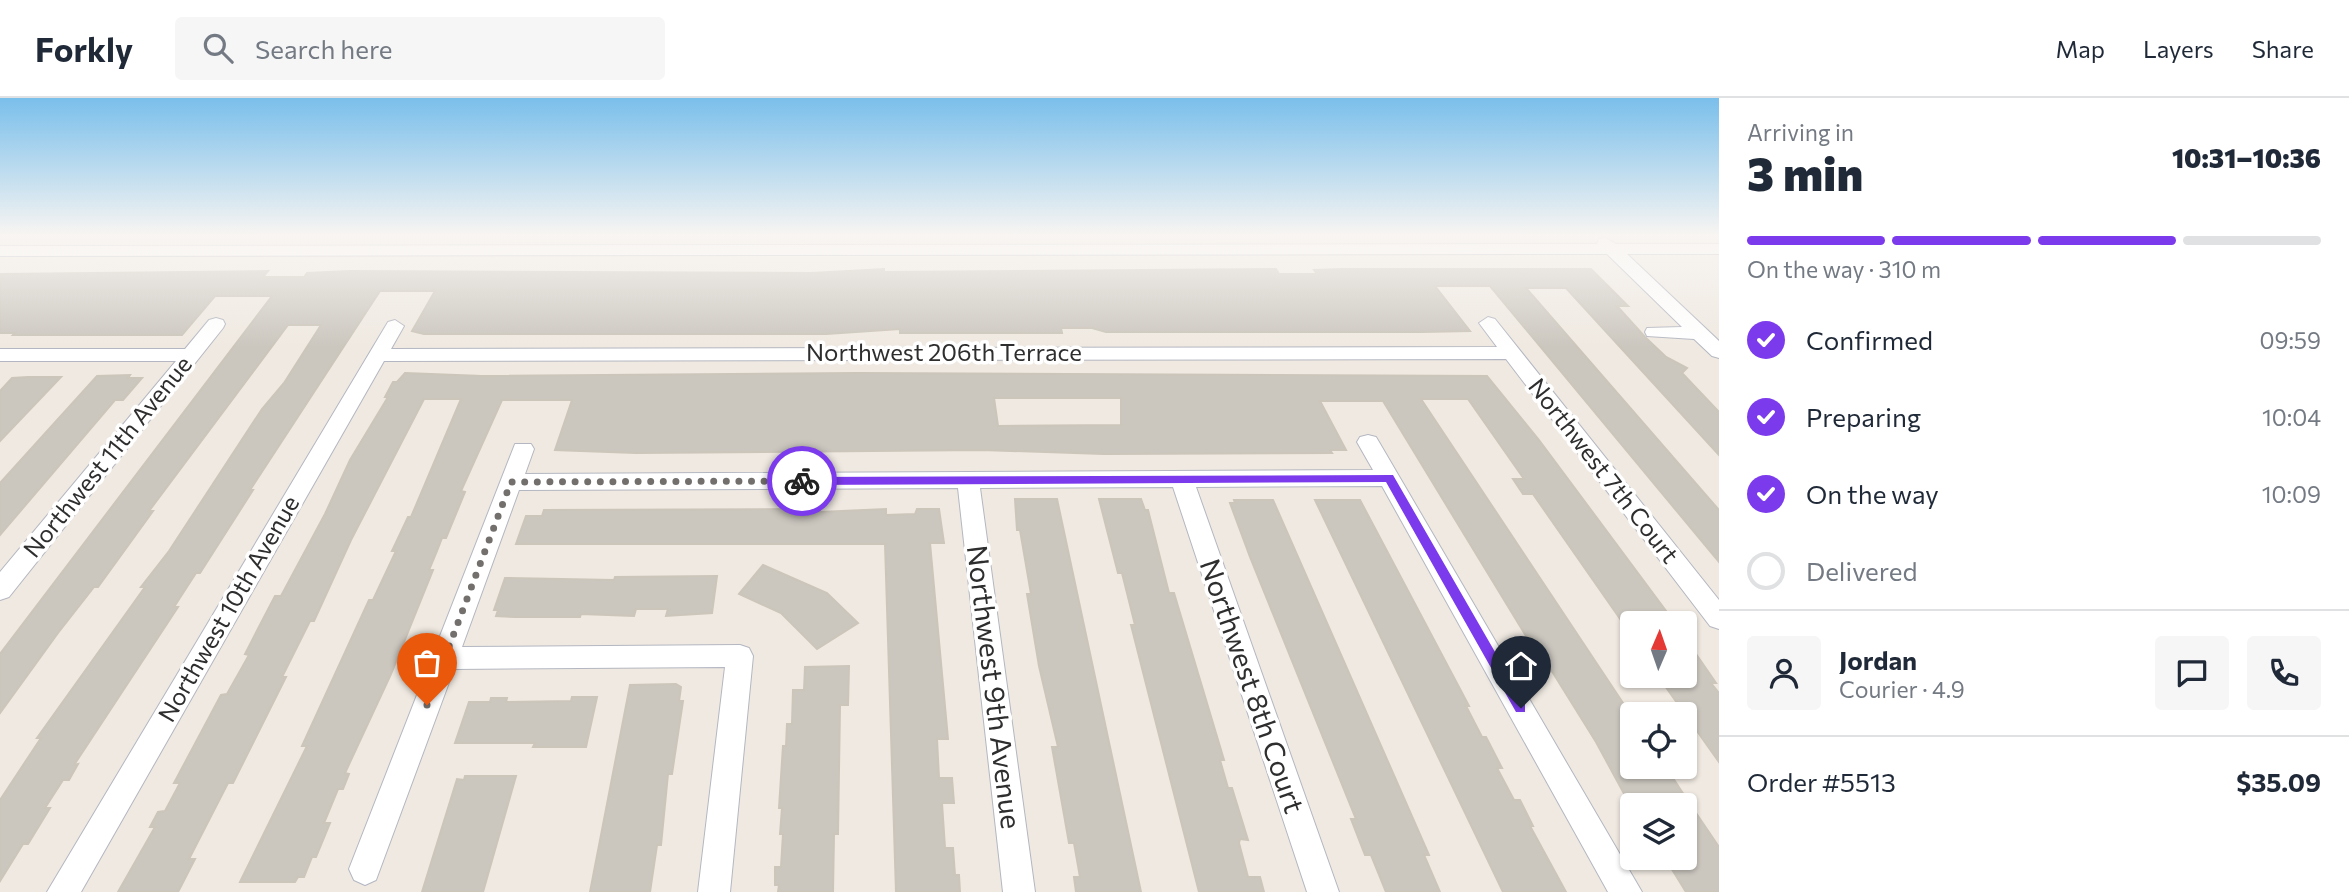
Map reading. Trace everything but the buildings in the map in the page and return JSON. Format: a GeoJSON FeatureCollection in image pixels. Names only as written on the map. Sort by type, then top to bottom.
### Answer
{"type":"FeatureCollection","features":[{"type":"Feature","properties":{"kind":"street"},"geometry":{"type":"LineString","coordinates":[[1635,272],[1719,352]]}},
{"type":"Feature","properties":{"kind":"street","name":"Northwest 7th Court"},"geometry":{"type":"LineString","coordinates":[[1488,323],[1719,619]]}},
{"type":"Feature","properties":{"kind":"street","name":"Northwest 11th Avenue"},"geometry":{"type":"LineString","coordinates":[[0,590],[216,324]]}},
{"type":"Feature","properties":{"kind":"street","name":"Northwest 10th Avenue"},"geometry":{"type":"LineString","coordinates":[[63,892],[395,326]]}},
{"type":"Feature","properties":{"kind":"street"},"geometry":{"type":"LineString","coordinates":[[1654,332],[1699,333]]}},
{"type":"Feature","properties":{"kind":"street","name":"Northwest 206th Terrace"},"geometry":{"type":"LineString","coordinates":[[377,355],[1511,353]]}},
{"type":"Feature","properties":{"kind":"street"},"geometry":{"type":"LineString","coordinates":[[3,358],[191,355]]}},
{"type":"Feature","properties":{"kind":"street"},"geometry":{"type":"LineString","coordinates":[[1368,442],[1626,892]]}},
{"type":"Feature","properties":{"kind":"street"},"geometry":{"type":"LineString","coordinates":[[365,869],[523,449]]}},
{"type":"Feature","properties":{"kind":"street"},"geometry":{"type":"LineString","coordinates":[[511,482],[1389,478]]}},
{"type":"Feature","properties":{"kind":"street","name":"Northwest 8th Court"},"geometry":{"type":"LineString","coordinates":[[1182,480],[1324,892]]}},
{"type":"Feature","properties":{"kind":"street","name":"Northwest 9th Avenue"},"geometry":{"type":"LineString","coordinates":[[968,481],[1019,892]]}},
{"type":"Feature","properties":{"kind":"street"},"geometry":{"type":"LineString","coordinates":[[445,659],[740,656],[714,892]]}},
{"type":"Feature","properties":{"kind":"way so far"},"geometry":{"type":"LineString","coordinates":[[427,705],[511,482],[802,481]]}},
{"type":"Feature","properties":{"kind":"route"},"geometry":{"type":"LineString","coordinates":[[802,481],[1389,478],[1521,708]]}}]}
